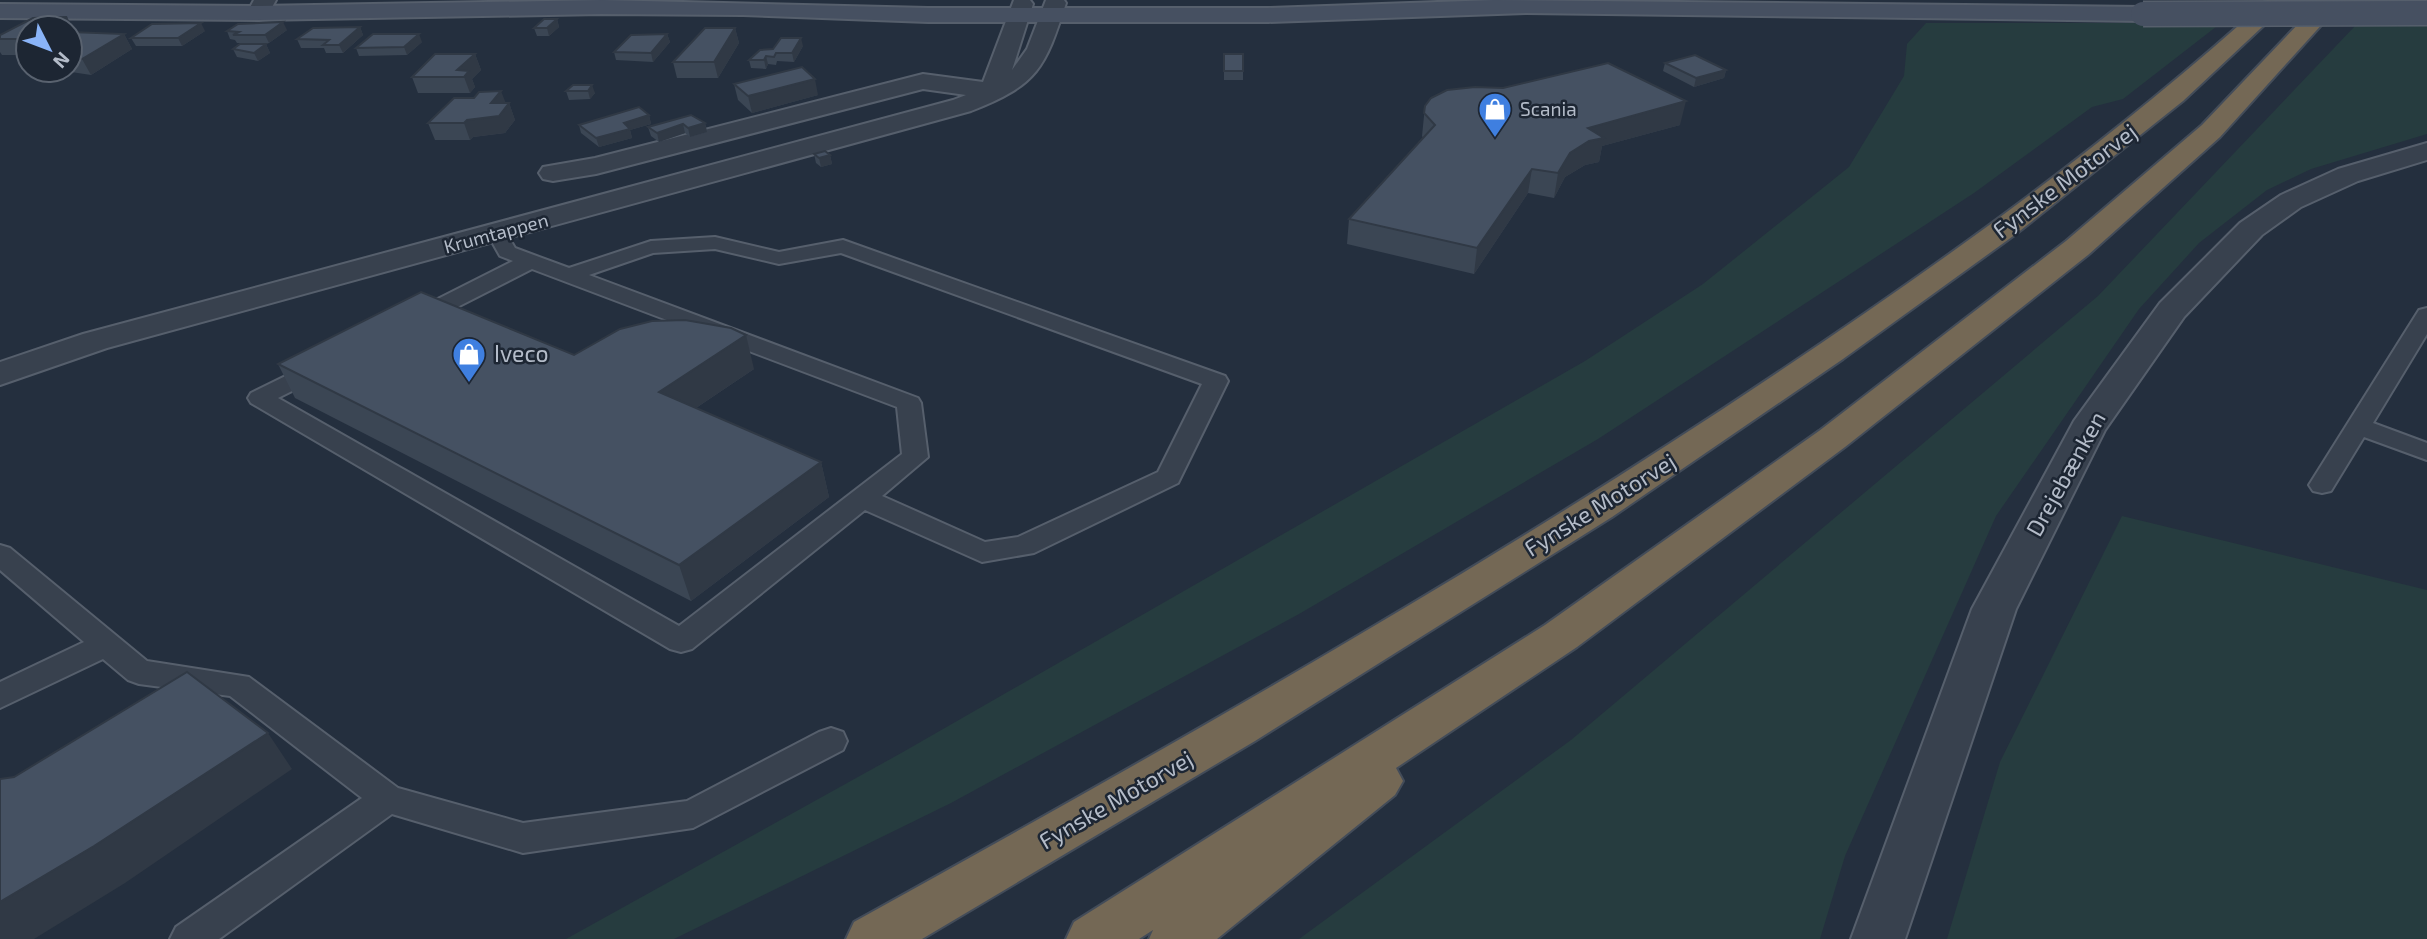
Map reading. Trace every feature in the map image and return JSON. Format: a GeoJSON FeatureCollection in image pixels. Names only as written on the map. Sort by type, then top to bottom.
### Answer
{"type":"FeatureCollection","features":[{"type":"Feature","properties":{"kind":"highway","name":"Fynske Motorvej"},"geometry":{"type":"LineString","coordinates":[[873,939],[1201,752],[1627,489],[1777,390],[2043,200],[2153,114],[2280,0]]}},
{"type":"Feature","properties":{"kind":"highway"},"geometry":{"type":"LineString","coordinates":[[1176,939],[1561,636],[1832,439],[2077,248],[2211,131],[2333,0]]}},
{"type":"Feature","properties":{"kind":"highway"},"geometry":{"type":"LineString","coordinates":[[1093,939],[1561,636]]}},
{"type":"Feature","properties":{"kind":"main road"},"geometry":{"type":"LineString","coordinates":[[262,6],[288,0]]}},
{"type":"Feature","properties":{"kind":"main road"},"geometry":{"type":"LineString","coordinates":[[441,0],[602,7]]}},
{"type":"Feature","properties":{"kind":"main road"},"geometry":{"type":"LineString","coordinates":[[1619,7],[1868,0]]}},
{"type":"Feature","properties":{"kind":"main road"},"geometry":{"type":"LineString","coordinates":[[1982,0],[2148,7],[2427,13]]}},
{"type":"Feature","properties":{"kind":"main road"},"geometry":{"type":"LineString","coordinates":[[0,9],[262,6],[1053,9],[1268,15],[1524,7],[2148,7],[2427,0]]}},
{"type":"Feature","properties":{"kind":"street","name":"Krumtappen"},"geometry":{"type":"LineString","coordinates":[[0,374],[94,341],[941,113],[992,92],[1024,72],[1035,56],[1053,9]]}},
{"type":"Feature","properties":{"kind":"street"},"geometry":{"type":"LineString","coordinates":[[552,173],[596,166],[923,82],[992,92],[1020,10]]}},
{"type":"Feature","properties":{"kind":"street","name":"Drejebænken"},"geometry":{"type":"LineString","coordinates":[[1878,939],[1994,609],[2087,429],[2172,310],[2251,229],[2291,201],[2348,175],[2427,150]]}},
{"type":"Feature","properties":{"kind":"lane"},"geometry":{"type":"LineString","coordinates":[[346,355],[260,398],[681,641],[915,457],[909,403],[507,252],[497,233]]}},
{"type":"Feature","properties":{"kind":"lane"},"geometry":{"type":"LineString","coordinates":[[568,275],[652,247],[715,243],[779,258],[843,246],[1216,381],[1169,477],[1024,546],[982,552],[862,498]]}},
{"type":"Feature","properties":{"kind":"lane"},"geometry":{"type":"LineString","coordinates":[[395,330],[530,261]]}},
{"type":"Feature","properties":{"kind":"lane"},"geometry":{"type":"LineString","coordinates":[[2322,485],[2427,315]]}},
{"type":"Feature","properties":{"kind":"lane"},"geometry":{"type":"LineString","coordinates":[[2358,426],[2427,452]]}},
{"type":"Feature","properties":{"kind":"lane"},"geometry":{"type":"LineString","coordinates":[[0,555],[139,672],[238,685],[387,799],[523,838],[693,814],[831,741]]}},
{"type":"Feature","properties":{"kind":"lane"},"geometry":{"type":"LineString","coordinates":[[0,696],[106,644]]}},
{"type":"Feature","properties":{"kind":"lane"},"geometry":{"type":"LineString","coordinates":[[189,939],[387,799]]}},
{"type":"Feature","properties":{"kind":"green space"},"geometry":{"type":"Polygon","coordinates":[[[1926,23],[2221,23],[2123,99],[2092,107],[1974,193],[1598,439],[1299,614],[951,803],[674,939],[566,939],[903,752],[1585,361],[1703,284],[1849,167],[1904,76],[1907,44],[1926,23]]]}},
{"type":"Feature","properties":{"kind":"green space"},"geometry":{"type":"Polygon","coordinates":[[[2427,25],[2427,134],[2311,169],[2267,190],[2199,243],[2139,309],[1996,516],[1845,856],[1820,939],[1299,939],[1571,740],[2098,296],[2355,26],[2427,25]]]}},
{"type":"Feature","properties":{"kind":"green space"},"geometry":{"type":"Polygon","coordinates":[[[2122,516],[2427,590],[2427,939],[1947,939],[2000,762],[2122,516]]]}},
{"type":"Feature","properties":{"kind":"building"},"geometry":{"type":"Polygon","coordinates":[[[544,19],[557,19],[547,28],[534,28],[544,19]]]}},
{"type":"Feature","properties":{"kind":"building"},"geometry":{"type":"Polygon","coordinates":[[[283,22],[265,35],[233,35],[239,32],[227,31],[238,24],[283,22]]]}},
{"type":"Feature","properties":{"kind":"building"},"geometry":{"type":"Polygon","coordinates":[[[201,23],[178,38],[131,38],[152,24],[201,23]]]}},
{"type":"Feature","properties":{"kind":"building"},"geometry":{"type":"Polygon","coordinates":[[[360,27],[339,45],[323,45],[329,40],[297,39],[313,28],[360,27]]]}},
{"type":"Feature","properties":{"kind":"building"},"geometry":{"type":"Polygon","coordinates":[[[14,28],[14,39],[0,39],[0,35],[14,28]]]}},
{"type":"Feature","properties":{"kind":"building"},"geometry":{"type":"Polygon","coordinates":[[[705,28],[735,28],[714,62],[673,62],[705,28]]]}},
{"type":"Feature","properties":{"kind":"building"},"geometry":{"type":"Polygon","coordinates":[[[84,33],[124,34],[84,58],[84,33]]]}},
{"type":"Feature","properties":{"kind":"building"},"geometry":{"type":"Polygon","coordinates":[[[373,34],[419,34],[404,47],[356,48],[373,34]]]}},
{"type":"Feature","properties":{"kind":"building"},"geometry":{"type":"Polygon","coordinates":[[[667,34],[651,53],[614,52],[631,35],[667,34]]]}},
{"type":"Feature","properties":{"kind":"building"},"geometry":{"type":"Polygon","coordinates":[[[781,38],[801,38],[792,53],[776,53],[774,57],[766,56],[764,60],[749,60],[760,50],[773,49],[781,38]]]}},
{"type":"Feature","properties":{"kind":"building"},"geometry":{"type":"Polygon","coordinates":[[[240,44],[266,44],[254,53],[233,49],[240,44]]]}},
{"type":"Feature","properties":{"kind":"building"},"geometry":{"type":"Polygon","coordinates":[[[435,54],[475,54],[457,70],[469,71],[464,77],[412,77],[435,54]]]}},
{"type":"Feature","properties":{"kind":"building"},"geometry":{"type":"Polygon","coordinates":[[[1224,54],[1243,54],[1243,71],[1224,71],[1224,54]]]}},
{"type":"Feature","properties":{"kind":"building"},"geometry":{"type":"Polygon","coordinates":[[[1695,55],[1726,70],[1696,78],[1665,63],[1695,55]]]}},
{"type":"Feature","properties":{"kind":"building"},"geometry":{"type":"Polygon","coordinates":[[[1608,63],[1686,101],[1588,128],[1604,138],[1589,141],[1570,153],[1558,173],[1532,169],[1477,248],[1349,219],[1435,125],[1424,113],[1431,98],[1447,90],[1503,88],[1608,63]]]}},
{"type":"Feature","properties":{"kind":"building"},"geometry":{"type":"Polygon","coordinates":[[[802,67],[815,79],[748,96],[734,84],[802,67]]]}},
{"type":"Feature","properties":{"kind":"building"},"geometry":{"type":"Polygon","coordinates":[[[573,85],[592,85],[588,91],[566,91],[573,85]]]}},
{"type":"Feature","properties":{"kind":"building"},"geometry":{"type":"Polygon","coordinates":[[[501,91],[491,103],[509,103],[499,116],[467,120],[464,123],[428,123],[454,98],[474,98],[479,92],[501,91]]]}},
{"type":"Feature","properties":{"kind":"building"},"geometry":{"type":"Polygon","coordinates":[[[639,107],[649,115],[624,123],[630,129],[596,138],[579,125],[639,107]]]}},
{"type":"Feature","properties":{"kind":"building"},"geometry":{"type":"Polygon","coordinates":[[[691,115],[705,123],[688,128],[683,124],[657,133],[648,127],[691,115]]]}},
{"type":"Feature","properties":{"kind":"building"},"geometry":{"type":"Polygon","coordinates":[[[825,151],[830,155],[819,158],[814,154],[825,151]]]}},
{"type":"Feature","properties":{"kind":"building"},"geometry":{"type":"Polygon","coordinates":[[[421,292],[574,355],[620,329],[652,321],[685,320],[731,328],[746,335],[659,392],[821,462],[679,565],[278,364],[421,292]]]}},
{"type":"Feature","properties":{"kind":"building"},"geometry":{"type":"Polygon","coordinates":[[[187,672],[268,733],[94,846],[0,902],[0,779],[14,777],[187,672]]]}},
{"type":"Feature","properties":{"kind":"place","name":"Scania"},"geometry":{"type":"Point","coordinates":[1495,139]}},
{"type":"Feature","properties":{"kind":"place","name":"Iveco"},"geometry":{"type":"Point","coordinates":[469,384]}}]}
